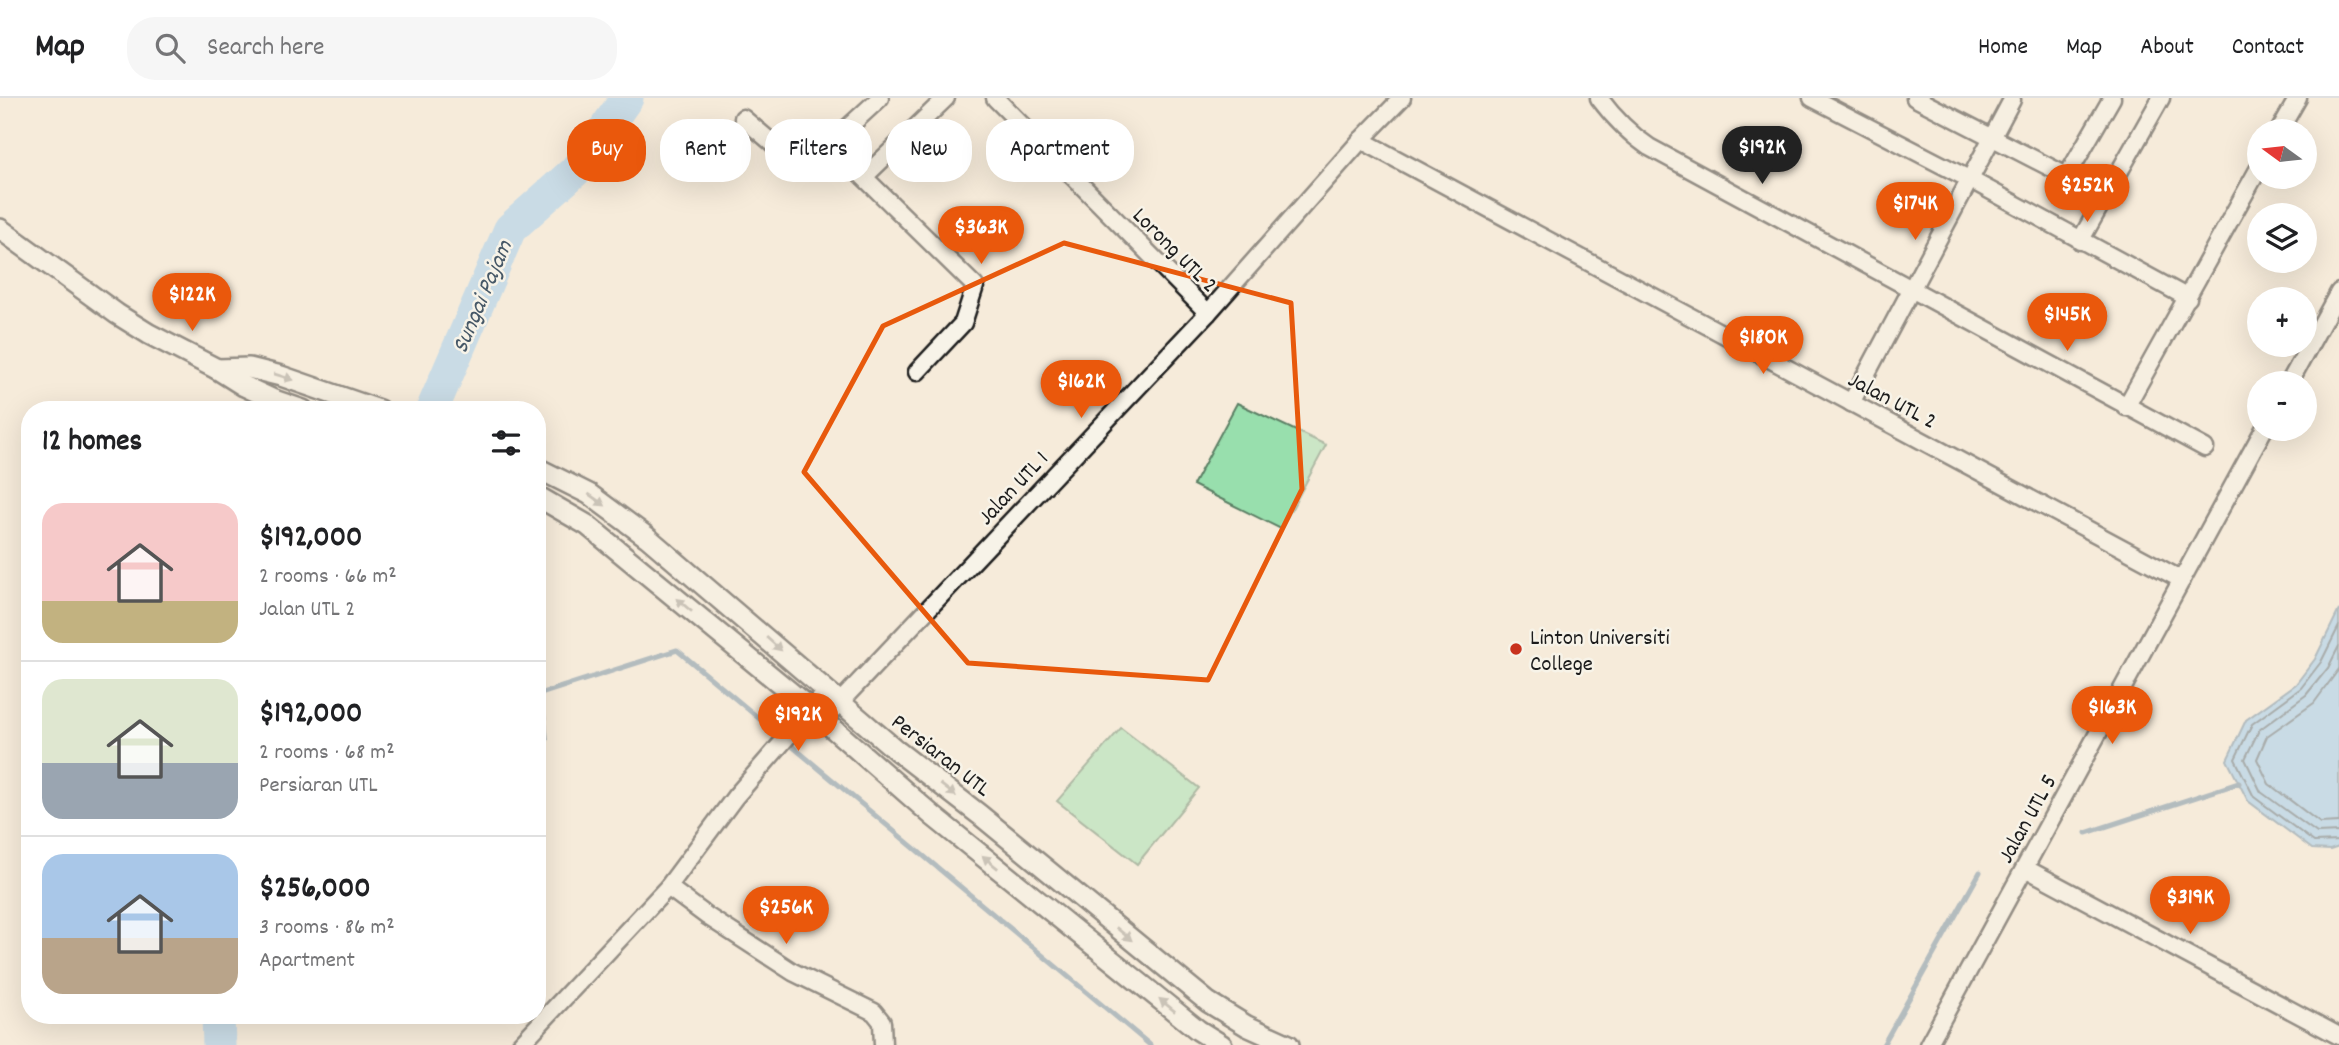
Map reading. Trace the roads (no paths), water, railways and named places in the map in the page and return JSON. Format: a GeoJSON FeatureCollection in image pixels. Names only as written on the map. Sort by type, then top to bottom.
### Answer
{"type":"FeatureCollection","features":[{"type":"Feature","properties":{"kind":"street"},"geometry":{"type":"LineString","coordinates":[[857,119],[880,98]]}},
{"type":"Feature","properties":{"kind":"street"},"geometry":{"type":"LineString","coordinates":[[872,169],[946,98]]}},
{"type":"Feature","properties":{"kind":"street","name":"Lorong UTL 2"},"geometry":{"type":"LineString","coordinates":[[995,98],[1208,313]]}},
{"type":"Feature","properties":{"kind":"street","name":"Jalan UTL 1"},"geometry":{"type":"LineString","coordinates":[[546,1017],[668,887],[735,797],[797,726],[817,715],[1208,313],[1361,140],[1402,98]]}},
{"type":"Feature","properties":{"kind":"street"},"geometry":{"type":"LineString","coordinates":[[1600,98],[1618,123],[1649,147],[2206,448]]}},
{"type":"Feature","properties":{"kind":"street"},"geometry":{"type":"LineString","coordinates":[[1812,98],[1969,179],[2188,298]]}},
{"type":"Feature","properties":{"kind":"street"},"geometry":{"type":"LineString","coordinates":[[1915,98],[1992,136],[2104,198]]}},
{"type":"Feature","properties":{"kind":"street"},"geometry":{"type":"LineString","coordinates":[[2067,176],[2112,98]]}},
{"type":"Feature","properties":{"kind":"street"},"geometry":{"type":"LineString","coordinates":[[2080,241],[2161,98]]}},
{"type":"Feature","properties":{"kind":"street"},"geometry":{"type":"LineString","coordinates":[[2286,119],[2298,98]]}},
{"type":"Feature","properties":{"kind":"street"},"geometry":{"type":"LineString","coordinates":[[1851,402],[2012,100]]}},
{"type":"Feature","properties":{"kind":"street"},"geometry":{"type":"LineString","coordinates":[[743,118],[765,137]]}},
{"type":"Feature","properties":{"kind":"street","name":"Jalan UTL 2"},"geometry":{"type":"LineString","coordinates":[[1361,140],[2182,580]]}},
{"type":"Feature","properties":{"kind":"street"},"geometry":{"type":"LineString","coordinates":[[869,182],[975,286],[963,323],[916,372]]}},
{"type":"Feature","properties":{"kind":"street"},"geometry":{"type":"LineString","coordinates":[[2126,407],[2248,189]]}},
{"type":"Feature","properties":{"kind":"street"},"geometry":{"type":"LineString","coordinates":[[0,229],[149,334],[277,401]]}},
{"type":"Feature","properties":{"kind":"street"},"geometry":{"type":"LineString","coordinates":[[2296,371],[2339,292]]}},
{"type":"Feature","properties":{"kind":"street"},"geometry":{"type":"LineString","coordinates":[[216,369],[249,368],[354,401]]}},
{"type":"Feature","properties":{"kind":"street","name":"Jalan UTL 5"},"geometry":{"type":"LineString","coordinates":[[1928,1045],[2257,441]]}},
{"type":"Feature","properties":{"kind":"street","name":"Persiaran UTL"},"geometry":{"type":"LineString","coordinates":[[546,472],[589,494],[647,537],[896,750],[980,815],[1208,1002],[1247,1026],[1289,1045]]}},
{"type":"Feature","properties":{"kind":"street"},"geometry":{"type":"LineString","coordinates":[[546,501],[587,525],[1049,911],[1198,1030],[1222,1045]]}},
{"type":"Feature","properties":{"kind":"street"},"geometry":{"type":"LineString","coordinates":[[2025,868],[2339,1036]]}},
{"type":"Feature","properties":{"kind":"street"},"geometry":{"type":"LineString","coordinates":[[668,887],[727,930],[793,972],[874,1012],[882,1022],[883,1045]]}},
{"type":"Feature","properties":{"kind":"street","name":"Jalan UTL 1"},"geometry":{"type":"LineString","coordinates":[[520,1045],[540,1024]]}},
{"type":"Feature","properties":{"kind":"water"},"geometry":{"type":"Polygon","coordinates":[[[2339,610],[2339,847],[2330,850],[2312,849],[2248,801],[2227,760],[2246,720],[2296,684],[2315,659],[2339,610]]]}},
{"type":"Feature","properties":{"kind":"waterway","name":"Sungai Pajam"},"geometry":{"type":"LineString","coordinates":[[436,401],[510,229],[575,171],[627,98]]}},
{"type":"Feature","properties":{"kind":"waterway"},"geometry":{"type":"LineString","coordinates":[[546,692],[677,650],[1150,1045]]}},
{"type":"Feature","properties":{"kind":"waterway"},"geometry":{"type":"LineString","coordinates":[[2086,833],[2239,783]]}},
{"type":"Feature","properties":{"kind":"waterway"},"geometry":{"type":"LineString","coordinates":[[1883,1045],[1980,872]]}},
{"type":"Feature","properties":{"kind":"waterway","name":"Sungai Pajam"},"geometry":{"type":"LineString","coordinates":[[218,1024],[219,1045]]}},
{"type":"Feature","properties":{"kind":"place","name":"Linton Universiti College"},"geometry":{"type":"Point","coordinates":[1516,649]}}]}
